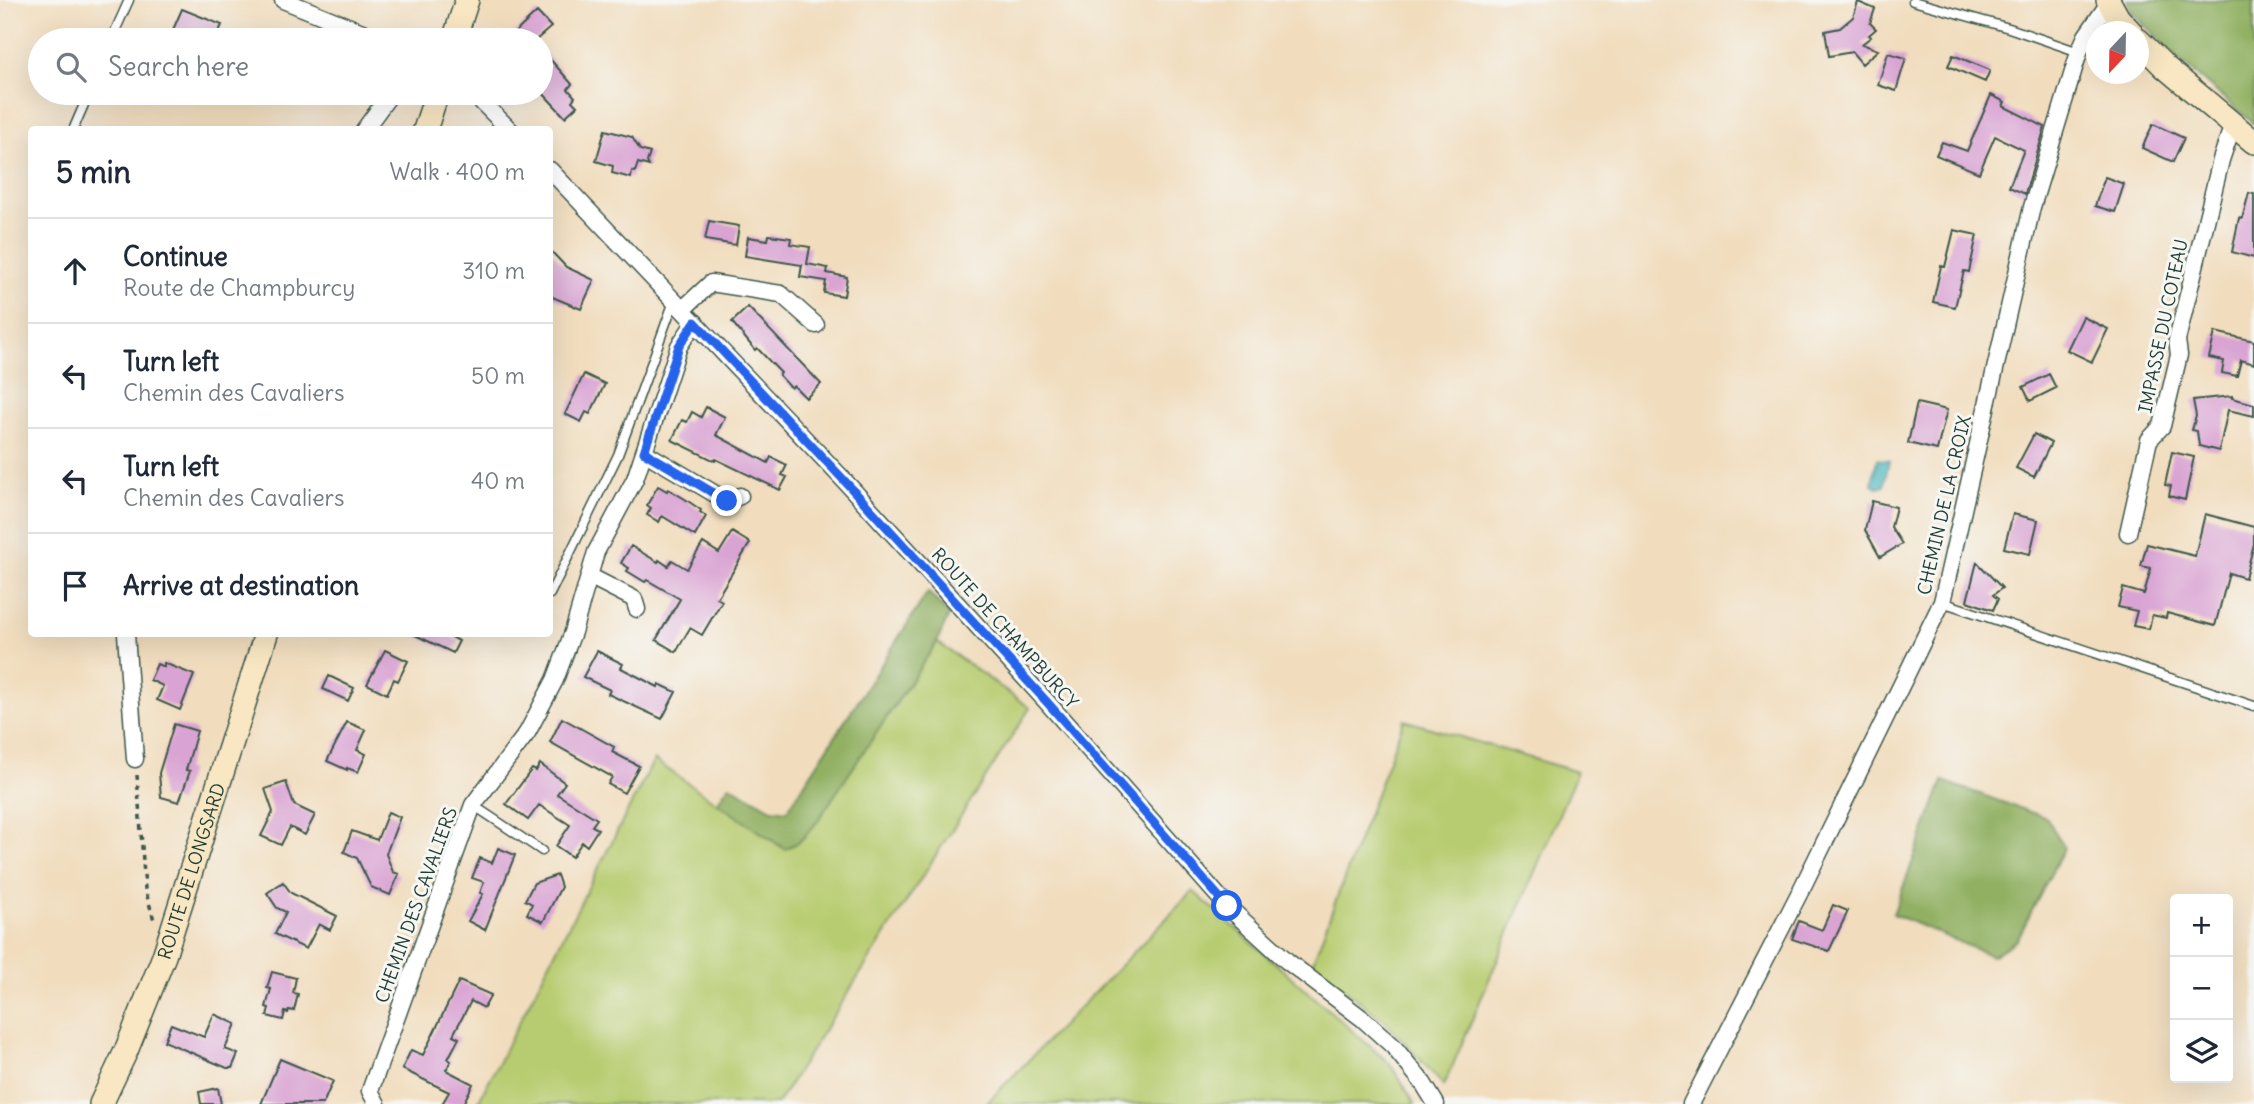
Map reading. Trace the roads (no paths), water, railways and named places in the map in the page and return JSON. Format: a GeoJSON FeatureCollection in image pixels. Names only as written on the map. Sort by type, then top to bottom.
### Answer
{"type":"FeatureCollection","features":[{"type":"Feature","properties":{"kind":"main road"},"geometry":{"type":"LineString","coordinates":[[458,28],[467,0]]}},
{"type":"Feature","properties":{"kind":"main road"},"geometry":{"type":"LineString","coordinates":[[2108,1],[2123,21]]}},
{"type":"Feature","properties":{"kind":"main road"},"geometry":{"type":"LineString","coordinates":[[2149,51],[2254,142]]}},
{"type":"Feature","properties":{"kind":"main road"},"geometry":{"type":"LineString","coordinates":[[426,126],[433,105]]}},
{"type":"Feature","properties":{"kind":"main road","name":"ROUTE DE LONGSARD"},"geometry":{"type":"LineString","coordinates":[[100,1104],[126,1051],[163,956],[265,637]]}},
{"type":"Feature","properties":{"kind":"street"},"geometry":{"type":"LineString","coordinates":[[283,0],[352,28]]}},
{"type":"Feature","properties":{"kind":"street","name":"CHEMIN DE LA CROIX"},"geometry":{"type":"LineString","coordinates":[[1691,1104],[1802,888],[1942,602],[2032,207],[2079,52],[2108,1]]}},
{"type":"Feature","properties":{"kind":"street"},"geometry":{"type":"LineString","coordinates":[[367,126],[382,105]]}},
{"type":"Feature","properties":{"kind":"street"},"geometry":{"type":"LineString","coordinates":[[485,105],[506,126]]}},
{"type":"Feature","properties":{"kind":"street","name":"IMPASSE DU COTEAU"},"geometry":{"type":"LineString","coordinates":[[2128,533],[2149,440],[2162,426],[2179,355],[2176,340],[2221,160],[2233,124]]}},
{"type":"Feature","properties":{"kind":"street","name":"ROUTE DE CHAMPBURCY"},"geometry":{"type":"LineString","coordinates":[[553,173],[841,477],[1046,701],[1227,906],[1287,961],[1363,1019],[1393,1046],[1436,1104]]}},
{"type":"Feature","properties":{"kind":"street"},"geometry":{"type":"LineString","coordinates":[[679,304],[711,283],[781,294],[816,325]]}},
{"type":"Feature","properties":{"kind":"street","name":"CHEMIN DES CAVALIERS"},"geometry":{"type":"LineString","coordinates":[[377,1104],[370,1091],[473,805],[527,733],[555,680],[573,632],[596,552],[635,479],[679,346],[695,322]]}},
{"type":"Feature","properties":{"kind":"street"},"geometry":{"type":"LineString","coordinates":[[644,452],[727,501],[740,496]]}},
{"type":"Feature","properties":{"kind":"street"},"geometry":{"type":"LineString","coordinates":[[589,576],[634,600],[637,609]]}},
{"type":"Feature","properties":{"kind":"street"},"geometry":{"type":"LineString","coordinates":[[125,637],[135,759]]}},
{"type":"Feature","properties":{"kind":"lane"},"geometry":{"type":"LineString","coordinates":[[116,28],[129,0]]}},
{"type":"Feature","properties":{"kind":"lane"},"geometry":{"type":"LineString","coordinates":[[1913,1],[2009,28],[2079,52]]}},
{"type":"Feature","properties":{"kind":"lane"},"geometry":{"type":"LineString","coordinates":[[75,126],[84,105]]}},
{"type":"Feature","properties":{"kind":"lane"},"geometry":{"type":"LineString","coordinates":[[553,588],[618,455],[679,304]]}},
{"type":"Feature","properties":{"kind":"lane"},"geometry":{"type":"LineString","coordinates":[[1942,602],[2254,706]]}},
{"type":"Feature","properties":{"kind":"lane"},"geometry":{"type":"LineString","coordinates":[[473,805],[542,851]]}},
{"type":"Feature","properties":{"kind":"water"},"geometry":{"type":"Polygon","coordinates":[[[1877,459],[1889,461],[1884,486],[1878,488],[1872,484],[1877,459]]]}}]}
